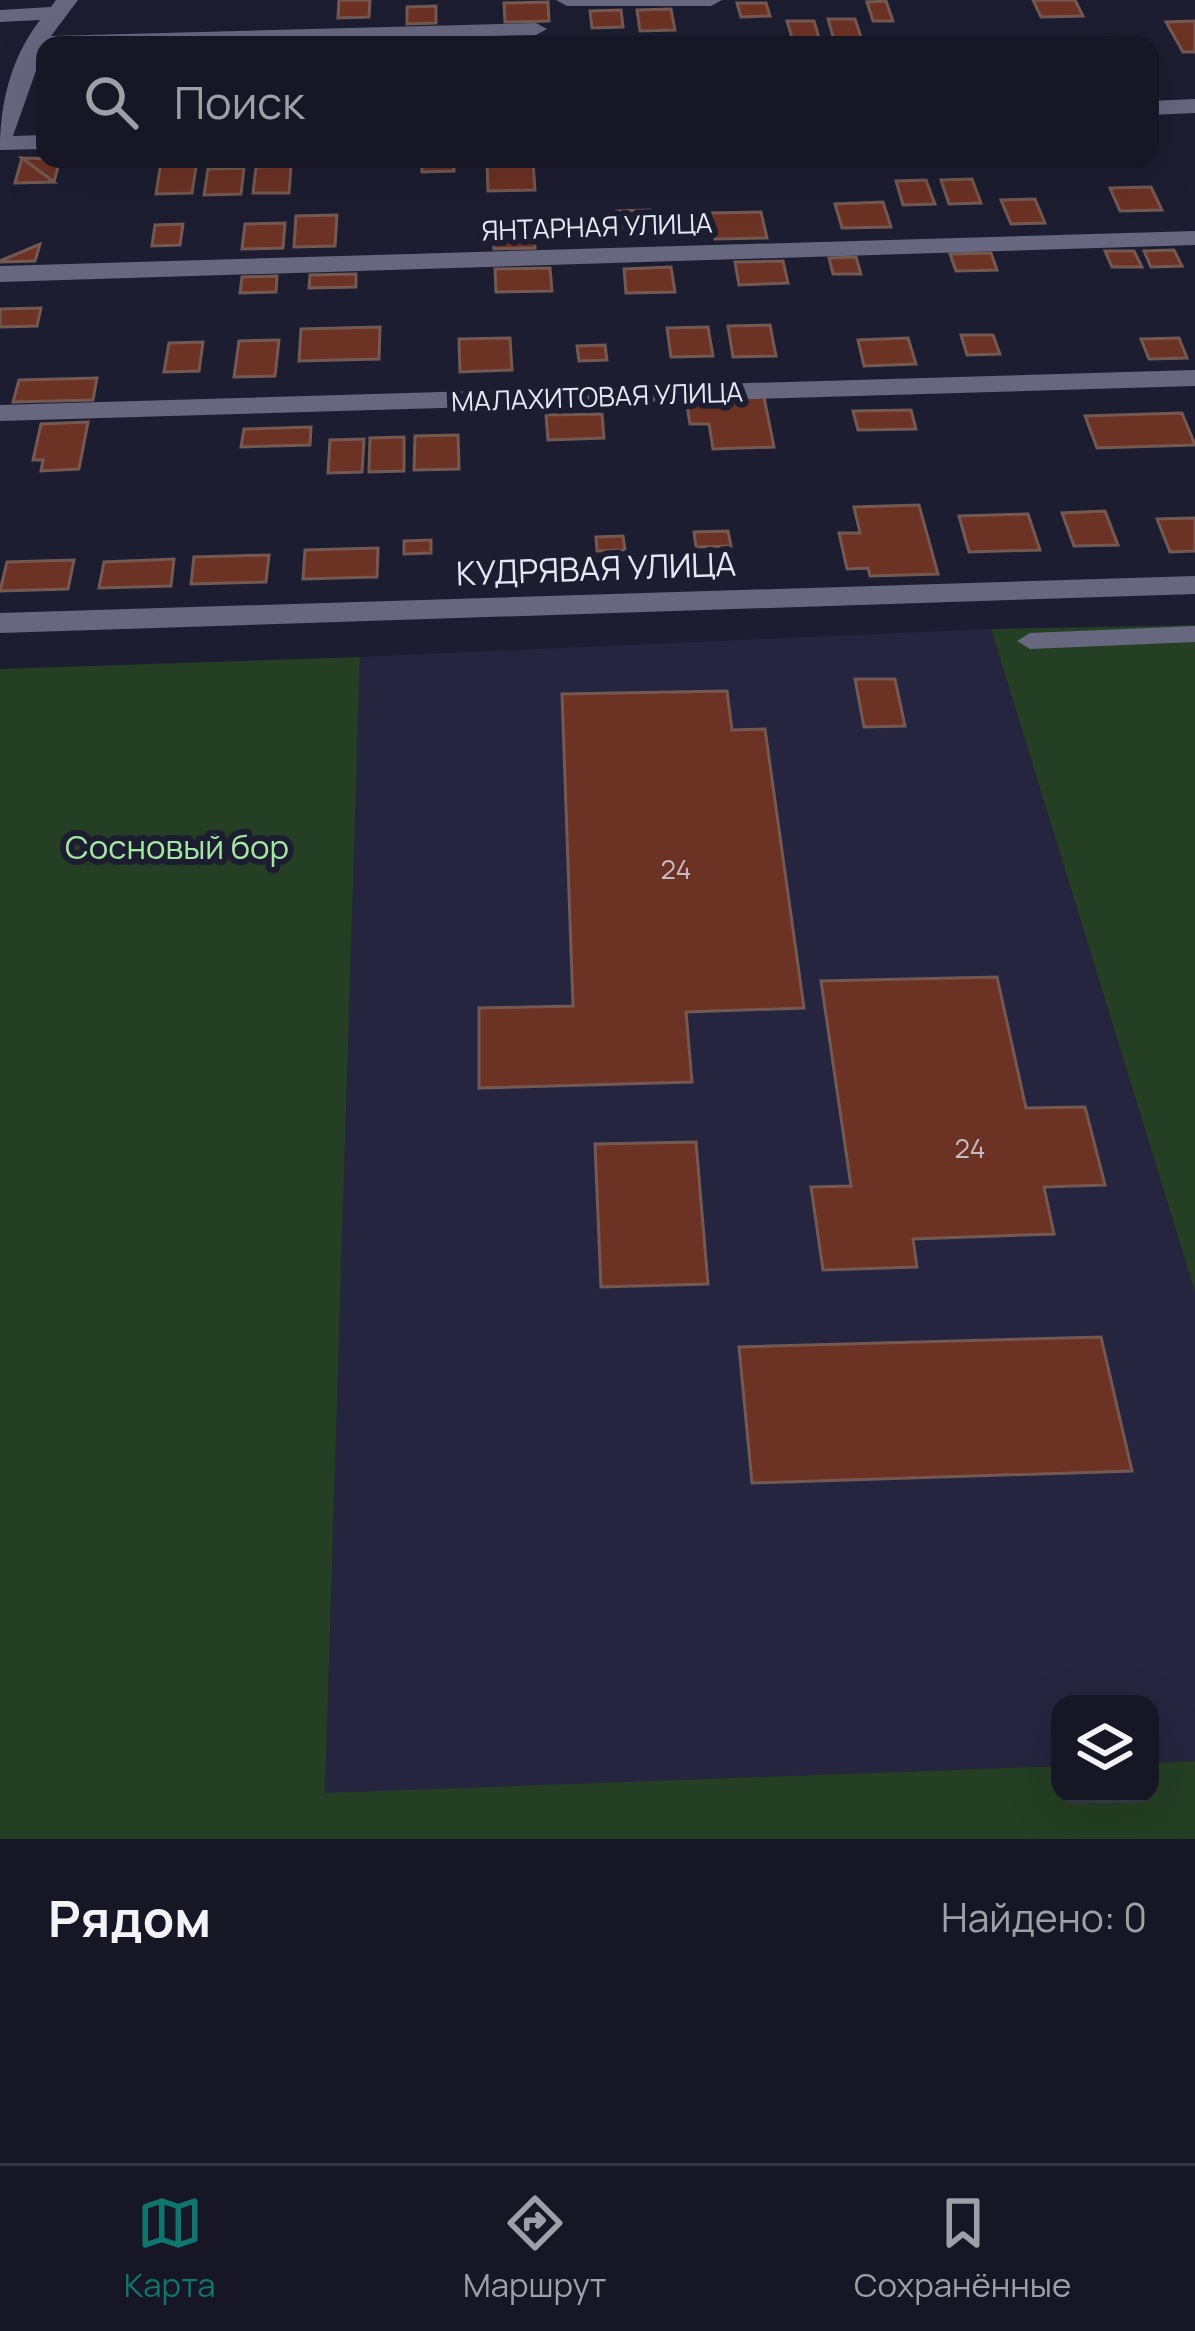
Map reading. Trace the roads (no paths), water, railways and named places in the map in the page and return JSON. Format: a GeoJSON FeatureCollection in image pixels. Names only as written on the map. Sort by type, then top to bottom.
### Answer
{"type":"FeatureCollection","features":[{"type":"Feature","properties":{"kind":"street"},"geometry":{"type":"LineString","coordinates":[[567,0],[711,0]]}},
{"type":"Feature","properties":{"kind":"street"},"geometry":{"type":"LineString","coordinates":[[0,16],[62,6]]}},
{"type":"Feature","properties":{"kind":"street"},"geometry":{"type":"LineString","coordinates":[[39,36],[62,6]]}},
{"type":"Feature","properties":{"kind":"street"},"geometry":{"type":"LineString","coordinates":[[285,36],[536,29]]}},
{"type":"Feature","properties":{"kind":"street"},"geometry":{"type":"LineString","coordinates":[[36,40],[0,142],[36,142]]}},
{"type":"Feature","properties":{"kind":"street"},"geometry":{"type":"LineString","coordinates":[[1159,107],[1195,106]]}},
{"type":"Feature","properties":{"kind":"street","name":"ЯНТАРНАЯ УЛИЦА"},"geometry":{"type":"LineString","coordinates":[[0,274],[1195,238]]}},
{"type":"Feature","properties":{"kind":"street","name":"МАЛАХИТОВАЯ УЛИЦА"},"geometry":{"type":"LineString","coordinates":[[0,413],[1195,378]]}},
{"type":"Feature","properties":{"kind":"street","name":"КУДРЯВАЯ УЛИЦА"},"geometry":{"type":"LineString","coordinates":[[0,623],[1195,585]]}},
{"type":"Feature","properties":{"kind":"lane"},"geometry":{"type":"LineString","coordinates":[[1030,641],[1195,634]]}},
{"type":"Feature","properties":{"kind":"park label","name":"Сосновый бор"},"geometry":{"type":"Point","coordinates":[177,846]}}]}
